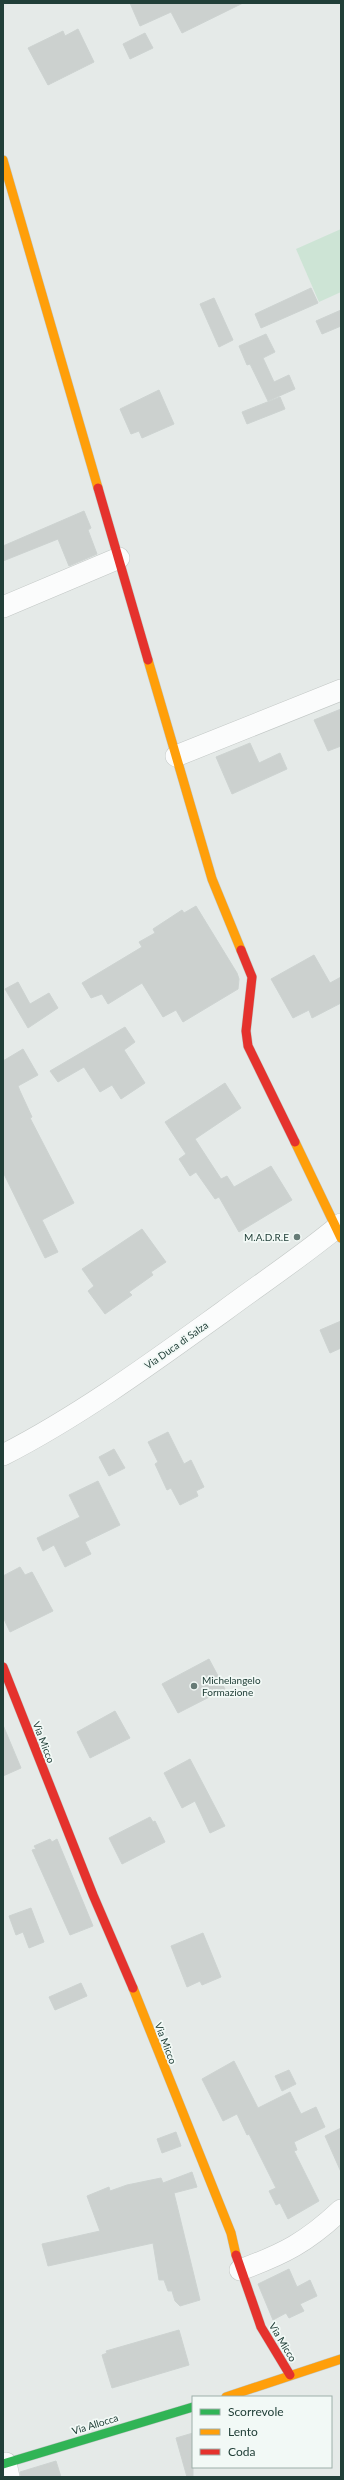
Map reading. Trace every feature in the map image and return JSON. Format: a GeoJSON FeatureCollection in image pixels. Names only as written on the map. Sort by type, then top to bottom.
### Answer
{"type":"FeatureCollection","features":[{"type":"Feature","properties":{"kind":"street"},"geometry":{"type":"LineString","coordinates":[[3,160],[212,879],[252,977],[246,1031],[248,1046],[339,1230]]}},
{"type":"Feature","properties":{"kind":"street"},"geometry":{"type":"LineString","coordinates":[[3,607],[119,558]]}},
{"type":"Feature","properties":{"kind":"street"},"geometry":{"type":"LineString","coordinates":[[176,756],[341,690]]}},
{"type":"Feature","properties":{"kind":"street","name":"Via Duca di Salza"},"geometry":{"type":"LineString","coordinates":[[3,1455],[72,1416],[124,1382],[339,1230]]}},
{"type":"Feature","properties":{"kind":"street","name":"Via Micco"},"geometry":{"type":"LineString","coordinates":[[3,1667],[93,1895],[123,1962],[212,2190],[231,2233],[240,2270],[261,2327],[290,2375],[341,2359]]}},
{"type":"Feature","properties":{"kind":"street"},"geometry":{"type":"LineString","coordinates":[[240,2270],[273,2257],[302,2242],[315,2234],[341,2210]]}},
{"type":"Feature","properties":{"kind":"street"},"geometry":{"type":"LineString","coordinates":[[229,2396],[290,2375]]}},
{"type":"Feature","properties":{"kind":"street","name":"Via Allocca"},"geometry":{"type":"LineString","coordinates":[[6,2468],[192,2407]]}},
{"type":"Feature","properties":{"kind":"green space"},"geometry":{"type":"Polygon","coordinates":[[[341,229],[341,292],[319,302],[296,249],[341,229]]]}},
{"type":"Feature","properties":{"kind":"building"},"geometry":{"type":"Polygon","coordinates":[[[130,3],[243,3],[182,33],[171,12],[140,26],[130,3]]]}},
{"type":"Feature","properties":{"kind":"building"},"geometry":{"type":"Polygon","coordinates":[[[78,29],[94,62],[48,85],[28,48],[63,31],[65,36],[78,29]]]}},
{"type":"Feature","properties":{"kind":"building"},"geometry":{"type":"Polygon","coordinates":[[[145,33],[153,48],[130,59],[123,44],[145,33]]]}},
{"type":"Feature","properties":{"kind":"building"},"geometry":{"type":"Polygon","coordinates":[[[311,288],[318,303],[261,328],[255,314],[311,288]]]}},
{"type":"Feature","properties":{"kind":"building"},"geometry":{"type":"Polygon","coordinates":[[[214,298],[233,340],[219,347],[200,304],[214,298]]]}},
{"type":"Feature","properties":{"kind":"building"},"geometry":{"type":"Polygon","coordinates":[[[341,310],[341,326],[322,334],[316,321],[341,310]]]}},
{"type":"Feature","properties":{"kind":"building"},"geometry":{"type":"Polygon","coordinates":[[[266,334],[275,352],[263,358],[274,382],[289,375],[295,389],[268,401],[250,364],[247,365],[239,346],[266,334]]]}},
{"type":"Feature","properties":{"kind":"building"},"geometry":{"type":"Polygon","coordinates":[[[159,390],[174,424],[142,438],[139,431],[131,434],[120,409],[159,390]]]}},
{"type":"Feature","properties":{"kind":"building"},"geometry":{"type":"Polygon","coordinates":[[[280,397],[285,409],[247,424],[242,412],[280,397]]]}},
{"type":"Feature","properties":{"kind":"building"},"geometry":{"type":"Polygon","coordinates":[[[84,511],[91,528],[88,530],[97,554],[69,566],[58,539],[3,561],[3,546],[84,511]]]}},
{"type":"Feature","properties":{"kind":"building"},"geometry":{"type":"Polygon","coordinates":[[[341,709],[341,746],[328,751],[314,720],[341,709]]]}},
{"type":"Feature","properties":{"kind":"building"},"geometry":{"type":"Polygon","coordinates":[[[250,743],[259,763],[280,753],[287,769],[232,794],[216,757],[250,743]]]}},
{"type":"Feature","properties":{"kind":"building"},"geometry":{"type":"Polygon","coordinates":[[[196,906],[237,973],[239,979],[238,989],[183,1022],[176,1010],[163,1017],[142,983],[108,1004],[102,994],[91,998],[82,983],[142,947],[139,942],[155,933],[153,929],[182,910],[184,913],[196,906]]]}},
{"type":"Feature","properties":{"kind":"building"},"geometry":{"type":"Polygon","coordinates":[[[314,955],[330,983],[341,977],[341,1003],[312,1018],[309,1010],[293,1018],[271,979],[314,955]]]}},
{"type":"Feature","properties":{"kind":"building"},"geometry":{"type":"Polygon","coordinates":[[[18,982],[30,1004],[49,993],[58,1008],[28,1028],[5,989],[18,982]]]}},
{"type":"Feature","properties":{"kind":"building"},"geometry":{"type":"Polygon","coordinates":[[[125,1027],[135,1042],[124,1050],[145,1083],[121,1099],[112,1085],[100,1092],[84,1067],[58,1082],[50,1071],[125,1027]]]}},
{"type":"Feature","properties":{"kind":"building"},"geometry":{"type":"Polygon","coordinates":[[[23,1049],[38,1075],[18,1086],[32,1117],[30,1118],[74,1203],[42,1220],[58,1252],[45,1258],[3,1172],[3,1061],[23,1049]]]}},
{"type":"Feature","properties":{"kind":"building"},"geometry":{"type":"Polygon","coordinates":[[[225,1083],[241,1108],[195,1139],[221,1179],[227,1176],[234,1187],[271,1166],[292,1200],[239,1232],[219,1197],[215,1199],[196,1172],[190,1176],[179,1159],[186,1154],[165,1122],[225,1083]]]}},
{"type":"Feature","properties":{"kind":"building"},"geometry":{"type":"Polygon","coordinates":[[[142,1229],[166,1262],[151,1272],[153,1275],[129,1292],[132,1295],[105,1314],[88,1291],[94,1286],[82,1269],[142,1229]]]}},
{"type":"Feature","properties":{"kind":"building"},"geometry":{"type":"Polygon","coordinates":[[[341,1321],[341,1348],[330,1353],[320,1330],[341,1321]]]}},
{"type":"Feature","properties":{"kind":"building"},"geometry":{"type":"Polygon","coordinates":[[[168,1432],[184,1464],[191,1460],[204,1487],[196,1491],[198,1496],[180,1505],[171,1488],[167,1490],[155,1464],[158,1462],[148,1442],[168,1432]]]}},
{"type":"Feature","properties":{"kind":"building"},"geometry":{"type":"Polygon","coordinates":[[[114,1449],[125,1468],[109,1476],[99,1457],[114,1449]]]}},
{"type":"Feature","properties":{"kind":"building"},"geometry":{"type":"Polygon","coordinates":[[[98,1481],[120,1525],[85,1542],[91,1554],[65,1567],[54,1545],[43,1551],[37,1538],[80,1517],[69,1495],[98,1481]]]}},
{"type":"Feature","properties":{"kind":"building"},"geometry":{"type":"Polygon","coordinates":[[[20,1567],[25,1575],[32,1572],[53,1611],[10,1632],[3,1617],[3,1576],[20,1567]]]}},
{"type":"Feature","properties":{"kind":"building","name":"Michelangelo Formazione"},"geometry":{"type":"Polygon","coordinates":[[[209,1659],[225,1689],[178,1713],[162,1684],[209,1659]]]}},
{"type":"Feature","properties":{"kind":"building"},"geometry":{"type":"Polygon","coordinates":[[[115,1711],[130,1738],[90,1758],[77,1732],[115,1711]]]}},
{"type":"Feature","properties":{"kind":"building"},"geometry":{"type":"Polygon","coordinates":[[[3,1725],[21,1768],[3,1776],[3,1725]]]}},
{"type":"Feature","properties":{"kind":"building"},"geometry":{"type":"Polygon","coordinates":[[[190,1759],[225,1826],[210,1833],[195,1801],[182,1808],[164,1773],[190,1759]]]}},
{"type":"Feature","properties":{"kind":"building"},"geometry":{"type":"Polygon","coordinates":[[[150,1817],[153,1822],[155,1821],[165,1842],[122,1864],[109,1838],[150,1817]]]}},
{"type":"Feature","properties":{"kind":"building"},"geometry":{"type":"Polygon","coordinates":[[[50,1839],[52,1842],[57,1839],[93,1926],[70,1935],[32,1850],[36,1849],[34,1846],[50,1839]]]}},
{"type":"Feature","properties":{"kind":"building"},"geometry":{"type":"Polygon","coordinates":[[[31,1908],[44,1942],[29,1948],[23,1932],[16,1935],[9,1916],[31,1908]]]}},
{"type":"Feature","properties":{"kind":"building"},"geometry":{"type":"Polygon","coordinates":[[[203,1933],[221,1977],[202,1985],[200,1981],[187,1987],[171,1946],[203,1933]]]}},
{"type":"Feature","properties":{"kind":"building"},"geometry":{"type":"Polygon","coordinates":[[[81,1983],[87,1996],[55,2010],[49,1997],[81,1983]]]}},
{"type":"Feature","properties":{"kind":"building"},"geometry":{"type":"Polygon","coordinates":[[[234,2061],[258,2108],[290,2092],[301,2114],[316,2107],[325,2127],[294,2142],[297,2150],[294,2151],[319,2201],[288,2219],[280,2203],[276,2205],[269,2191],[276,2188],[249,2134],[247,2135],[237,2114],[223,2121],[202,2079],[234,2061]]]}},
{"type":"Feature","properties":{"kind":"building"},"geometry":{"type":"Polygon","coordinates":[[[289,2070],[296,2084],[282,2091],[275,2076],[289,2070]]]}},
{"type":"Feature","properties":{"kind":"building"},"geometry":{"type":"Polygon","coordinates":[[[341,2128],[341,2172],[325,2136],[341,2128]]]}},
{"type":"Feature","properties":{"kind":"building"},"geometry":{"type":"Polygon","coordinates":[[[176,2132],[181,2146],[162,2153],[157,2139],[176,2132]]]}},
{"type":"Feature","properties":{"kind":"building"},"geometry":{"type":"Polygon","coordinates":[[[192,2172],[197,2187],[174,2193],[200,2300],[180,2306],[175,2301],[172,2291],[168,2291],[164,2280],[159,2280],[153,2243],[48,2266],[42,2244],[100,2231],[87,2196],[109,2187],[110,2191],[127,2185],[161,2178],[163,2183],[192,2172]]]}},
{"type":"Feature","properties":{"kind":"building"},"geometry":{"type":"Polygon","coordinates":[[[289,2269],[297,2287],[310,2280],[317,2296],[300,2304],[304,2311],[289,2318],[286,2313],[273,2320],[258,2284],[289,2269]]]}},
{"type":"Feature","properties":{"kind":"building"},"geometry":{"type":"Polygon","coordinates":[[[179,2330],[189,2365],[112,2388],[102,2355],[107,2353],[106,2351],[179,2330]]]}},
{"type":"Feature","properties":{"kind":"building"},"geometry":{"type":"Polygon","coordinates":[[[192,2433],[193,2477],[187,2477],[176,2438],[192,2433]]]}},
{"type":"Feature","properties":{"kind":"building"},"geometry":{"type":"Polygon","coordinates":[[[56,2461],[61,2477],[21,2477],[20,2472],[56,2461]]]}},
{"type":"Feature","properties":{"kind":"traffic: fast"},"geometry":{"type":"LineString","coordinates":[[3,2464],[192,2407]]}},
{"type":"Feature","properties":{"kind":"traffic: slow"},"geometry":{"type":"LineString","coordinates":[[3,160],[98,488]]}},
{"type":"Feature","properties":{"kind":"traffic: slow"},"geometry":{"type":"LineString","coordinates":[[148,660],[212,879],[241,950]]}},
{"type":"Feature","properties":{"kind":"traffic: slow"},"geometry":{"type":"LineString","coordinates":[[295,1142],[341,1238]]}},
{"type":"Feature","properties":{"kind":"traffic: slow"},"geometry":{"type":"LineString","coordinates":[[133,1988],[231,2233],[236,2255]]}},
{"type":"Feature","properties":{"kind":"traffic: slow"},"geometry":{"type":"LineString","coordinates":[[229,2396],[341,2359]]}},
{"type":"Feature","properties":{"kind":"traffic: jam"},"geometry":{"type":"LineString","coordinates":[[98,488],[148,660]]}},
{"type":"Feature","properties":{"kind":"traffic: jam"},"geometry":{"type":"LineString","coordinates":[[241,950],[252,977],[246,1031],[248,1046],[295,1142]]}},
{"type":"Feature","properties":{"kind":"traffic: jam"},"geometry":{"type":"LineString","coordinates":[[3,1667],[93,1895],[133,1988]]}},
{"type":"Feature","properties":{"kind":"traffic: jam"},"geometry":{"type":"LineString","coordinates":[[236,2255],[261,2327],[290,2375]]}},
{"type":"Feature","properties":{"kind":"place","name":"M.A.D.R.E"},"geometry":{"type":"Point","coordinates":[297,1237]}},
{"type":"Feature","properties":{"kind":"place","name":"Michelangelo Formazione"},"geometry":{"type":"Point","coordinates":[194,1686]}}]}
